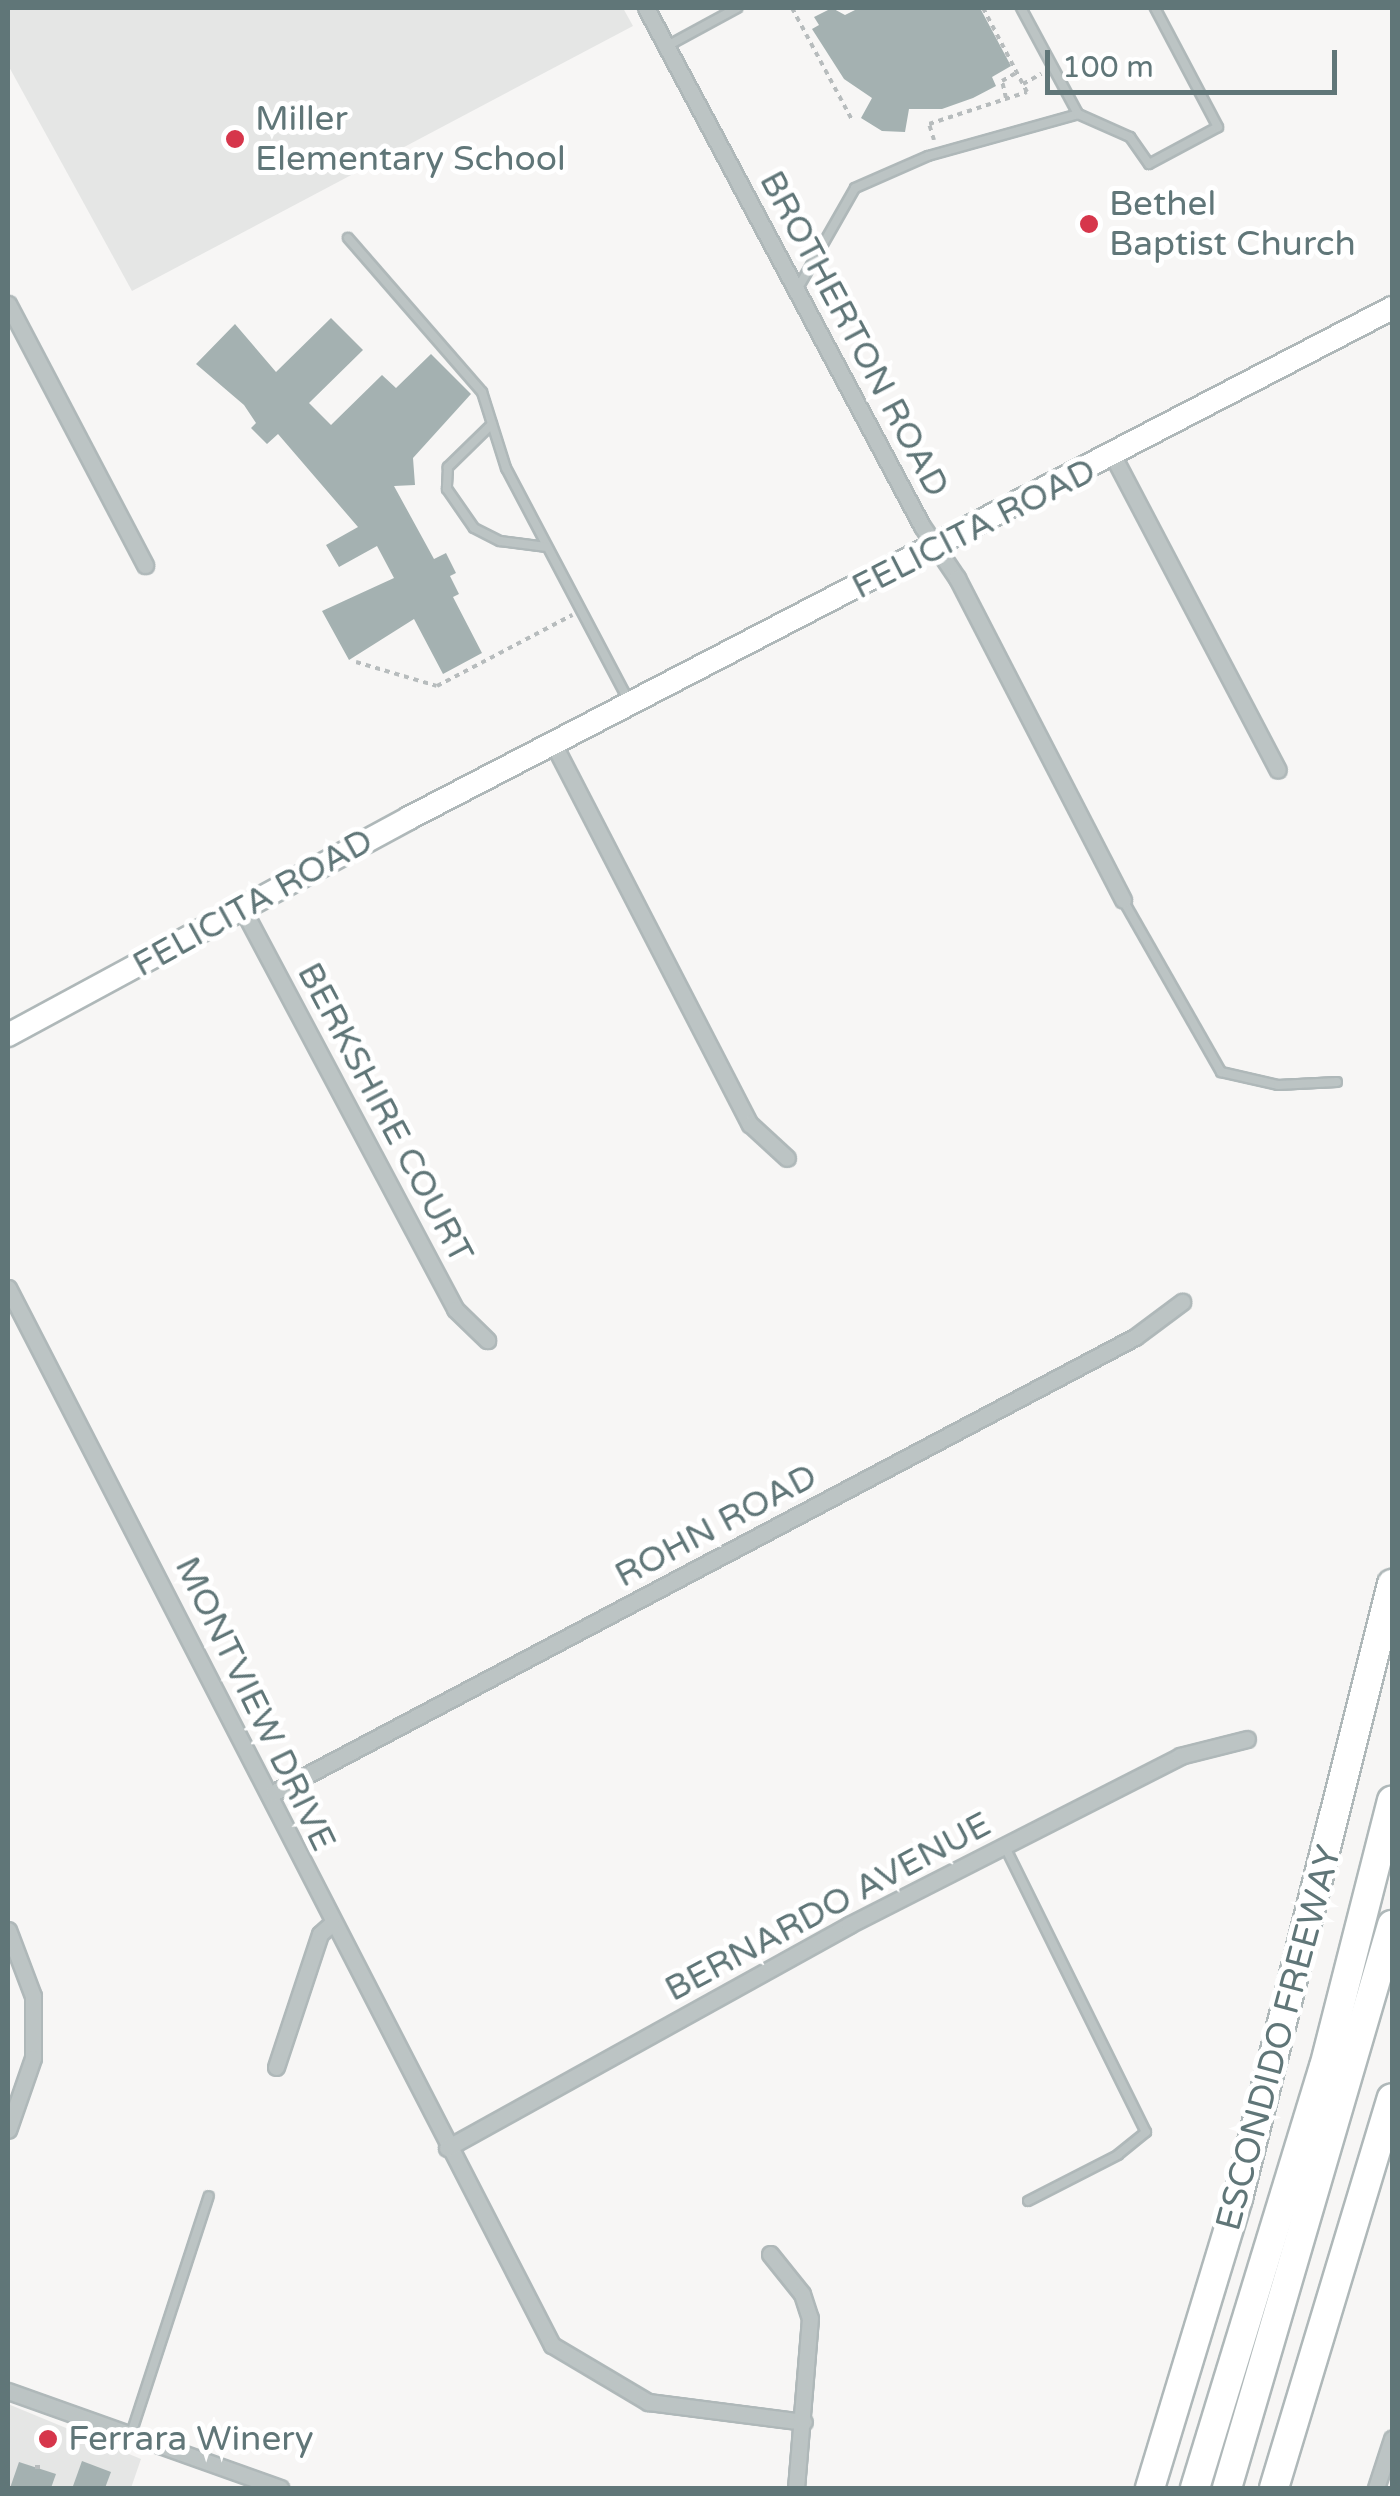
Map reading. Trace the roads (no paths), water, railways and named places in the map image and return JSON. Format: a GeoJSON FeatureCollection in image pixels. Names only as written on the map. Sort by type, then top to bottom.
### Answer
{"type":"FeatureCollection","features":[{"type":"Feature","properties":{"kind":"highway","name":"ESCONDIDO FREEWAY"},"geometry":{"type":"LineString","coordinates":[[1150,2488],[1238,2198],[1392,1584]]}},
{"type":"Feature","properties":{"kind":"highway"},"geometry":{"type":"LineString","coordinates":[[1195,2488],[1324,2066],[1392,1801]]}},
{"type":"Feature","properties":{"kind":"highway"},"geometry":{"type":"LineString","coordinates":[[1227,2488],[1392,1925]]}},
{"type":"Feature","properties":{"kind":"highway"},"geometry":{"type":"LineString","coordinates":[[1274,2488],[1392,2098]]}},
{"type":"Feature","properties":{"kind":"main road","name":"FELICITA ROAD"},"geometry":{"type":"LineString","coordinates":[[8,1035],[242,906],[1114,458],[1392,308]]}},
{"type":"Feature","properties":{"kind":"street","name":"BROTHERTON ROAD"},"geometry":{"type":"LineString","coordinates":[[646,8],[1123,900]]}},
{"type":"Feature","properties":{"kind":"street"},"geometry":{"type":"LineString","coordinates":[[8,304],[145,565]]}},
{"type":"Feature","properties":{"kind":"street"},"geometry":{"type":"LineString","coordinates":[[1114,458],[1278,770]]}},
{"type":"Feature","properties":{"kind":"street"},"geometry":{"type":"LineString","coordinates":[[554,745],[750,1124],[786,1158]]}},
{"type":"Feature","properties":{"kind":"street","name":"BERKSHIRE COURT"},"geometry":{"type":"LineString","coordinates":[[242,906],[454,1308],[487,1340]]}},
{"type":"Feature","properties":{"kind":"street","name":"MONTVIEW DRIVE"},"geometry":{"type":"LineString","coordinates":[[8,1288],[273,1794],[276,1816],[552,2345],[648,2402],[804,2422]]}},
{"type":"Feature","properties":{"kind":"street","name":"ROHN ROAD"},"geometry":{"type":"LineString","coordinates":[[273,1794],[1135,1338],[1182,1302]]}},
{"type":"Feature","properties":{"kind":"street","name":"BERNARDO AVENUE"},"geometry":{"type":"LineString","coordinates":[[447,2148],[849,1925],[1180,1756],[1246,1740]]}},
{"type":"Feature","properties":{"kind":"street"},"geometry":{"type":"LineString","coordinates":[[276,2067],[320,1934],[331,1924]]}},
{"type":"Feature","properties":{"kind":"street"},"geometry":{"type":"LineString","coordinates":[[8,1930],[33,1996],[33,2058],[8,2130]]}},
{"type":"Feature","properties":{"kind":"street"},"geometry":{"type":"LineString","coordinates":[[770,2254],[802,2294],[810,2318],[796,2488]]}},
{"type":"Feature","properties":{"kind":"street"},"geometry":{"type":"LineString","coordinates":[[8,2391],[279,2488]]}},
{"type":"Feature","properties":{"kind":"street"},"geometry":{"type":"LineString","coordinates":[[1376,2488],[1392,2439]]}},
{"type":"Feature","properties":{"kind":"lane"},"geometry":{"type":"LineString","coordinates":[[667,46],[738,8]]}},
{"type":"Feature","properties":{"kind":"lane"},"geometry":{"type":"LineString","coordinates":[[1021,8],[1078,114],[1130,137],[1149,164],[1218,127],[1154,8]]}},
{"type":"Feature","properties":{"kind":"lane"},"geometry":{"type":"LineString","coordinates":[[797,290],[855,188],[978,139],[1078,114]]}},
{"type":"Feature","properties":{"kind":"lane"},"geometry":{"type":"LineString","coordinates":[[348,238],[466,370],[492,424],[506,468],[631,705]]}},
{"type":"Feature","properties":{"kind":"lane"},"geometry":{"type":"LineString","coordinates":[[492,424],[448,467],[447,489],[474,528],[500,541],[547,547]]}},
{"type":"Feature","properties":{"kind":"lane"},"geometry":{"type":"LineString","coordinates":[[1123,900],[1221,1072],[1278,1085],[1337,1082]]}},
{"type":"Feature","properties":{"kind":"lane"},"geometry":{"type":"LineString","coordinates":[[1005,1847],[1146,2132],[1118,2155],[1028,2201]]}},
{"type":"Feature","properties":{"kind":"lane"},"geometry":{"type":"LineString","coordinates":[[131,2434],[209,2196]]}},
{"type":"Feature","properties":{"kind":"place","name":"Miller Elementary School"},"geometry":{"type":"Point","coordinates":[235,139]}},
{"type":"Feature","properties":{"kind":"place","name":"Bethel Baptist Church"},"geometry":{"type":"Point","coordinates":[1089,224]}},
{"type":"Feature","properties":{"kind":"place","name":"Ferrara Winery"},"geometry":{"type":"Point","coordinates":[48,2439]}}]}
